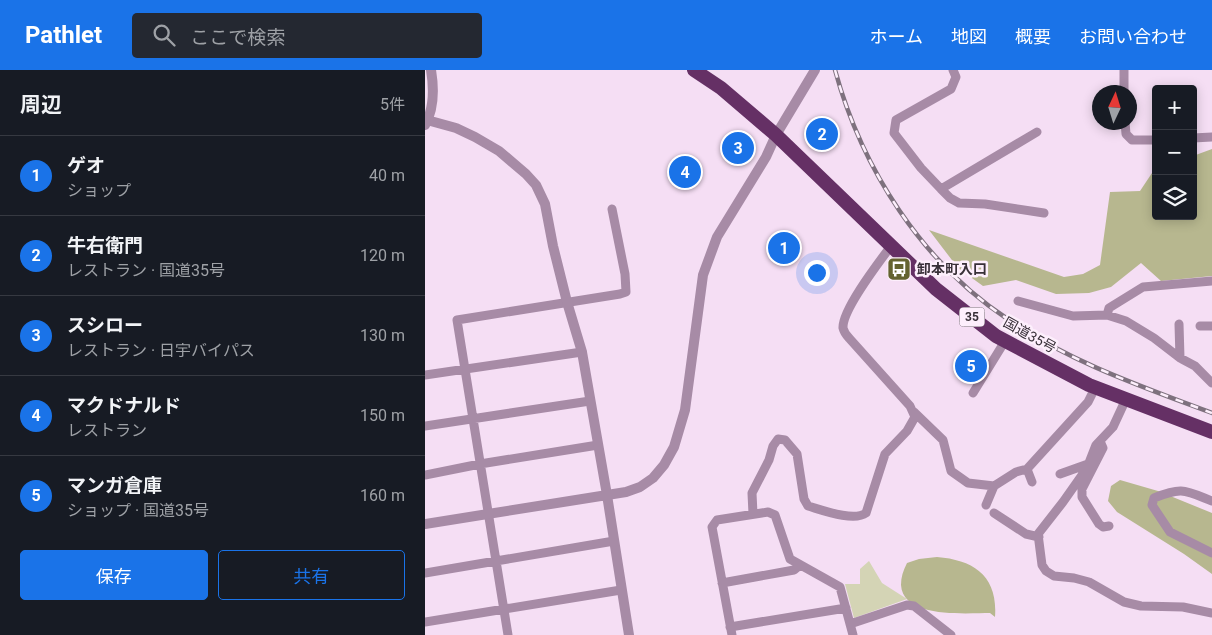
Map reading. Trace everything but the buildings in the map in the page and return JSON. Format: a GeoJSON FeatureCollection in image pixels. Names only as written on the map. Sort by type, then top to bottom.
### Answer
{"type":"FeatureCollection","features":[{"type":"Feature","properties":{"kind":"highway","name":"35"},"geometry":{"type":"LineString","coordinates":[[694,70],[721,88],[776,135]]}},
{"type":"Feature","properties":{"kind":"highway","name":"国道35号"},"geometry":{"type":"LineString","coordinates":[[776,135],[936,289],[996,336],[1095,388],[1212,432]]}},
{"type":"Feature","properties":{"kind":"street"},"geometry":{"type":"LineString","coordinates":[[431,70],[433,87],[426,122],[456,128],[475,137],[513,162],[536,186],[545,204],[553,246],[582,352],[629,635]]}},
{"type":"Feature","properties":{"kind":"street"},"geometry":{"type":"LineString","coordinates":[[953,70],[956,77],[951,89],[896,120],[894,133],[921,168],[950,198],[959,204],[985,204],[1044,213]]}},
{"type":"Feature","properties":{"kind":"street"},"geometry":{"type":"LineString","coordinates":[[1123,70],[1124,85]]}},
{"type":"Feature","properties":{"kind":"street"},"geometry":{"type":"LineString","coordinates":[[425,524],[607,495],[640,487],[653,478],[674,448],[685,410],[703,275],[717,237],[766,157],[811,72]]}},
{"type":"Feature","properties":{"kind":"street"},"geometry":{"type":"LineString","coordinates":[[1126,130],[1126,134],[1132,140],[1152,140]]}},
{"type":"Feature","properties":{"kind":"street"},"geometry":{"type":"LineString","coordinates":[[941,189],[1037,132]]}},
{"type":"Feature","properties":{"kind":"street"},"geometry":{"type":"LineString","coordinates":[[1197,138],[1212,137]]}},
{"type":"Feature","properties":{"kind":"street"},"geometry":{"type":"LineString","coordinates":[[508,635],[457,320],[626,292],[627,284],[612,209]]}},
{"type":"Feature","properties":{"kind":"street"},"geometry":{"type":"LineString","coordinates":[[891,246],[865,282],[846,315],[843,328],[849,338],[911,406],[914,412],[943,440],[951,471],[968,483],[994,486]]}},
{"type":"Feature","properties":{"kind":"street"},"geometry":{"type":"LineString","coordinates":[[1107,316],[1109,308],[1143,287],[1212,281]]}},
{"type":"Feature","properties":{"kind":"street"},"geometry":{"type":"LineString","coordinates":[[1018,301],[1073,316],[1107,316],[1126,321],[1195,366],[1212,383]]}},
{"type":"Feature","properties":{"kind":"street"},"geometry":{"type":"LineString","coordinates":[[1179,324],[1180,358]]}},
{"type":"Feature","properties":{"kind":"street"},"geometry":{"type":"LineString","coordinates":[[1199,326],[1212,326]]}},
{"type":"Feature","properties":{"kind":"street"},"geometry":{"type":"LineString","coordinates":[[973,393],[1005,341]]}},
{"type":"Feature","properties":{"kind":"street"},"geometry":{"type":"LineString","coordinates":[[425,375],[582,352]]}},
{"type":"Feature","properties":{"kind":"street"},"geometry":{"type":"LineString","coordinates":[[987,505],[994,486],[1016,472],[1027,469],[1088,402],[1095,388]]}},
{"type":"Feature","properties":{"kind":"street"},"geometry":{"type":"LineString","coordinates":[[1126,399],[1113,427],[1096,446],[1088,464],[1063,502],[1038,534],[1042,565],[1046,571],[1054,576],[1089,582],[1124,602],[1141,606],[1183,607],[1212,613]]}},
{"type":"Feature","properties":{"kind":"street"},"geometry":{"type":"LineString","coordinates":[[425,426],[590,401]]}},
{"type":"Feature","properties":{"kind":"street"},"geometry":{"type":"LineString","coordinates":[[753,514],[752,492],[778,439],[785,440],[797,454],[804,499],[808,506],[853,517],[862,516],[866,513],[885,454],[912,424],[915,417],[914,412]]}},
{"type":"Feature","properties":{"kind":"street"},"geometry":{"type":"LineString","coordinates":[[1100,441],[1103,448],[1082,490],[1082,497],[1099,524],[1103,527],[1109,526]]}},
{"type":"Feature","properties":{"kind":"street"},"geometry":{"type":"LineString","coordinates":[[425,476],[480,464],[598,445]]}},
{"type":"Feature","properties":{"kind":"street"},"geometry":{"type":"LineString","coordinates":[[1060,474],[1088,464]]}},
{"type":"Feature","properties":{"kind":"street"},"geometry":{"type":"LineString","coordinates":[[1027,469],[1032,482]]}},
{"type":"Feature","properties":{"kind":"street"},"geometry":{"type":"LineString","coordinates":[[1212,501],[1185,490],[1170,492],[1154,498],[1152,505],[1170,532],[1212,553]]}},
{"type":"Feature","properties":{"kind":"street"},"geometry":{"type":"LineString","coordinates":[[846,608],[731,631],[712,527],[717,520],[768,512],[775,515],[790,560],[840,587],[846,608],[853,635]]}},
{"type":"Feature","properties":{"kind":"street"},"geometry":{"type":"LineString","coordinates":[[994,513],[1027,534],[1039,537]]}},
{"type":"Feature","properties":{"kind":"street"},"geometry":{"type":"LineString","coordinates":[[425,573],[614,541]]}},
{"type":"Feature","properties":{"kind":"street"},"geometry":{"type":"LineString","coordinates":[[722,583],[794,570],[800,565]]}},
{"type":"Feature","properties":{"kind":"street"},"geometry":{"type":"LineString","coordinates":[[425,622],[621,590]]}},
{"type":"Feature","properties":{"kind":"street"},"geometry":{"type":"LineString","coordinates":[[850,624],[907,605],[914,606],[951,635]]}},
{"type":"Feature","properties":{"kind":"green space"},"geometry":{"type":"Polygon","coordinates":[[[1212,149],[1212,276],[1161,281],[1141,263],[1111,287],[1089,293],[1056,294],[1016,280],[983,286],[958,268],[929,230],[1064,277],[1083,274],[1100,265],[1110,192],[1140,191],[1152,173],[1152,220],[1197,220],[1197,155],[1212,149]]]}},
{"type":"Feature","properties":{"kind":"green space"},"geometry":{"type":"Polygon","coordinates":[[[1120,480],[1158,491],[1212,513],[1212,574],[1117,512],[1108,501],[1111,486],[1120,480]]]}},
{"type":"Feature","properties":{"kind":"green space"},"geometry":{"type":"Polygon","coordinates":[[[937,557],[962,562],[972,566],[981,573],[988,581],[992,591],[995,603],[995,617],[990,613],[952,613],[924,609],[913,604],[904,596],[901,582],[907,563],[919,559],[937,557]]]}},
{"type":"Feature","properties":{"kind":"green space"},"geometry":{"type":"Polygon","coordinates":[[[869,561],[882,583],[907,599],[854,618],[845,584],[860,584],[860,569],[869,561]]]}},
{"type":"Feature","properties":{"kind":"railway"},"geometry":{"type":"LineString","coordinates":[[835,70],[861,143],[879,178],[899,211],[949,271],[978,297],[1009,320],[1057,349],[1107,372],[1212,413]]}},
{"type":"Feature","properties":{"kind":"place","name":"牛右衛門"},"geometry":{"type":"Point","coordinates":[822,134]}},
{"type":"Feature","properties":{"kind":"place","name":"スシロー"},"geometry":{"type":"Point","coordinates":[738,148]}},
{"type":"Feature","properties":{"kind":"place","name":"マクドナルド"},"geometry":{"type":"Point","coordinates":[685,172]}},
{"type":"Feature","properties":{"kind":"place","name":"ゲオ"},"geometry":{"type":"Point","coordinates":[784,248]}},
{"type":"Feature","properties":{"kind":"place","name":"卸本町入口"},"geometry":{"type":"Point","coordinates":[899,269]}},
{"type":"Feature","properties":{"kind":"place","name":"マンガ倉庫"},"geometry":{"type":"Point","coordinates":[971,366]}}]}
